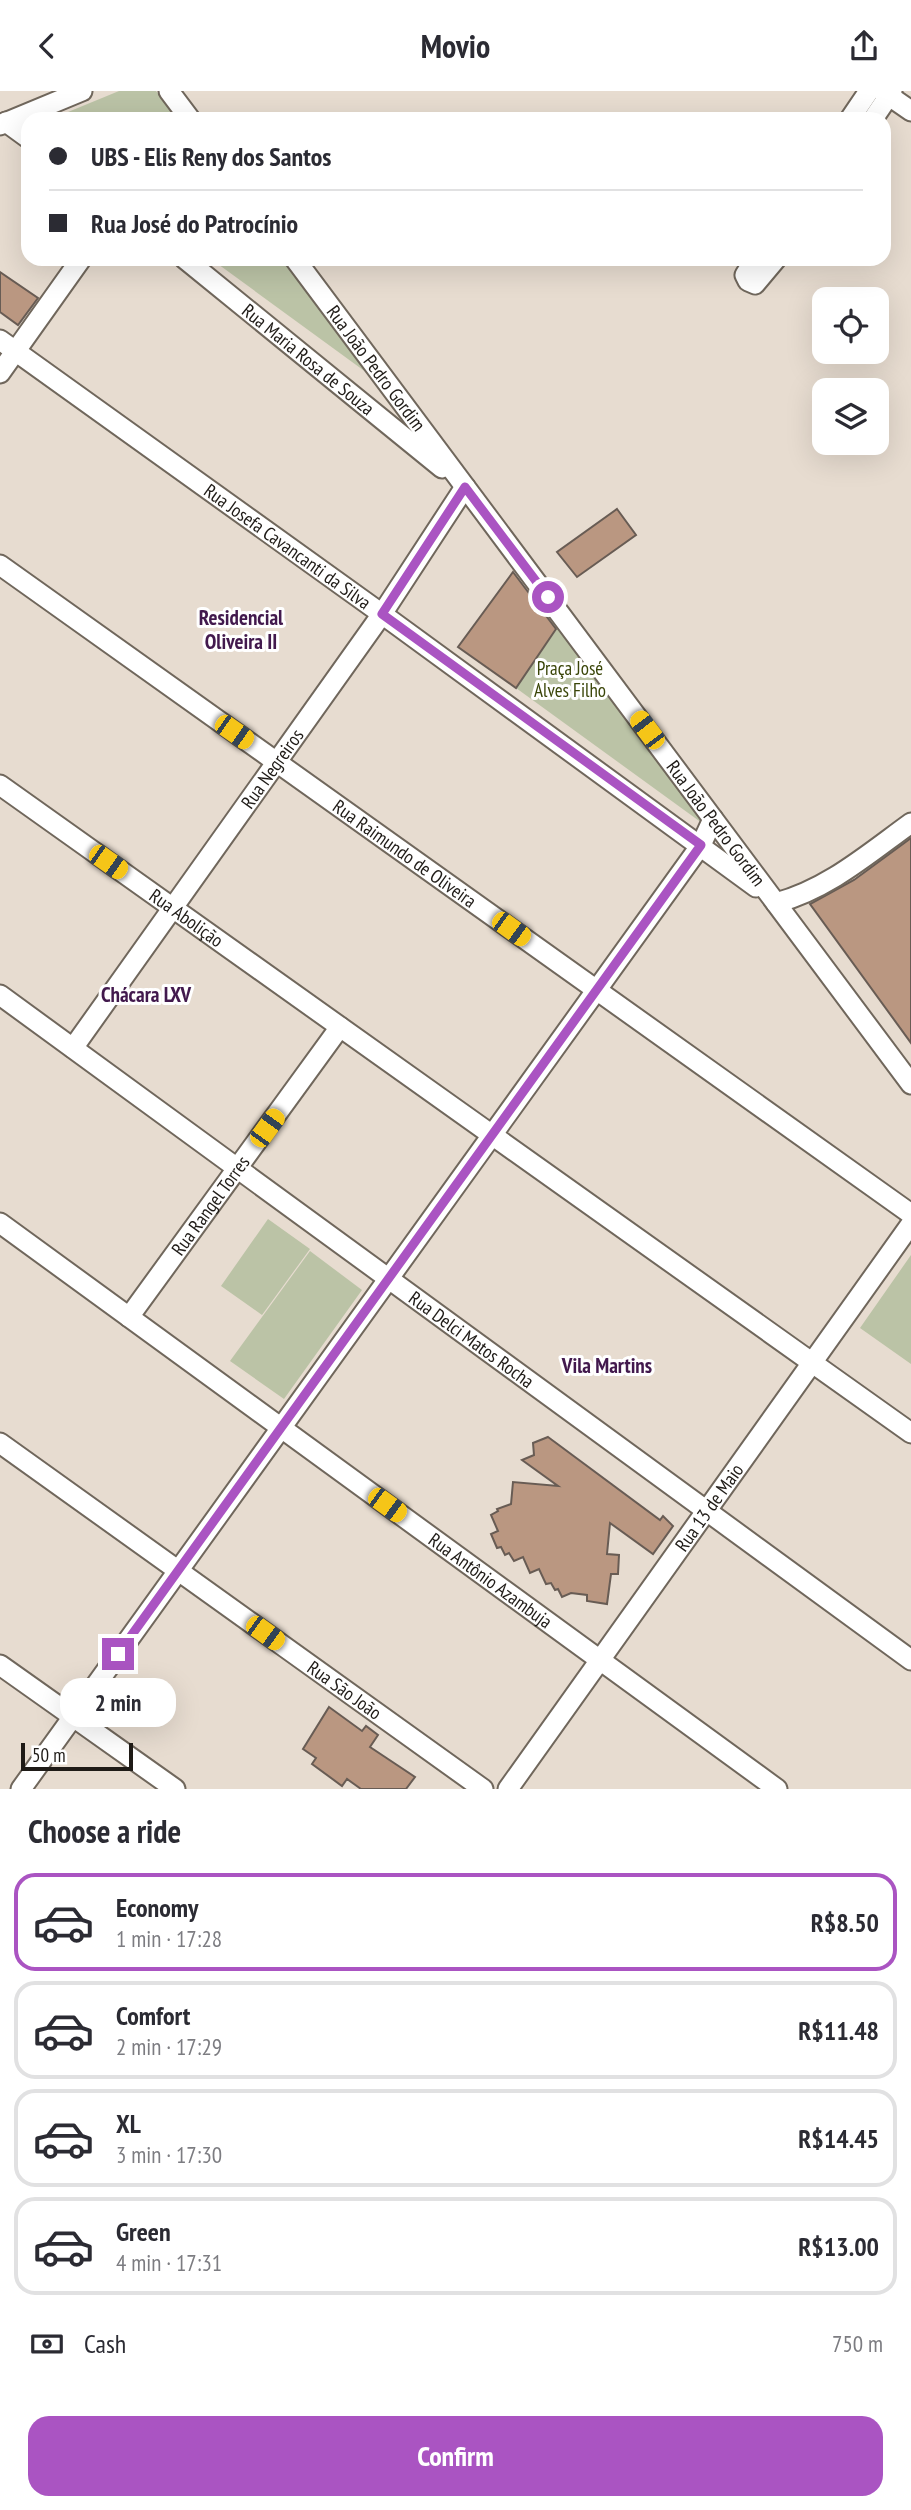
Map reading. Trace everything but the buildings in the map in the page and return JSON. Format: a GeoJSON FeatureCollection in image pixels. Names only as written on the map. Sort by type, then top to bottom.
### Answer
{"type":"FeatureCollection","features":[{"type":"Feature","properties":{"kind":"street"},"geometry":{"type":"LineString","coordinates":[[30,112],[82,91]]}},
{"type":"Feature","properties":{"kind":"street"},"geometry":{"type":"LineString","coordinates":[[169,91],[183,112]]}},
{"type":"Feature","properties":{"kind":"street"},"geometry":{"type":"LineString","coordinates":[[855,112],[869,91]]}},
{"type":"Feature","properties":{"kind":"street"},"geometry":{"type":"LineString","coordinates":[[877,112],[887,93],[911,111]]}},
{"type":"Feature","properties":{"kind":"street"},"geometry":{"type":"LineString","coordinates":[[3,123],[21,116]]}},
{"type":"Feature","properties":{"kind":"street"},"geometry":{"type":"LineString","coordinates":[[3,123],[21,134]]}},
{"type":"Feature","properties":{"kind":"street"},"geometry":{"type":"LineString","coordinates":[[0,373],[8,346],[75,266]]}},
{"type":"Feature","properties":{"kind":"street","name":"Rua Maria Rosa de Souza"},"geometry":{"type":"LineString","coordinates":[[194,266],[465,487]]}},
{"type":"Feature","properties":{"kind":"street","name":"Rua João Pedro Gordim"},"geometry":{"type":"LineString","coordinates":[[300,266],[776,903],[908,1075]]}},
{"type":"Feature","properties":{"kind":"street"},"geometry":{"type":"LineString","coordinates":[[751,266],[745,275],[748,281],[755,284],[770,266]]}},
{"type":"Feature","properties":{"kind":"street","name":"Rua Josefa Cavancanti da Silva"},"geometry":{"type":"LineString","coordinates":[[8,346],[701,845],[776,903]]}},
{"type":"Feature","properties":{"kind":"street","name":"Rua Negreiros"},"geometry":{"type":"LineString","coordinates":[[73,1048],[382,614],[465,487]]}},
{"type":"Feature","properties":{"kind":"street","name":"Rua Raimundo de Oliveira"},"geometry":{"type":"LineString","coordinates":[[0,565],[911,1214]]}},
{"type":"Feature","properties":{"kind":"street","name":"Rua Abolição"},"geometry":{"type":"LineString","coordinates":[[0,785],[911,1433]]}},
{"type":"Feature","properties":{"kind":"street"},"geometry":{"type":"LineString","coordinates":[[21,1789],[701,845],[713,819]]}},
{"type":"Feature","properties":{"kind":"street"},"geometry":{"type":"LineString","coordinates":[[776,903],[815,890],[911,823]]}},
{"type":"Feature","properties":{"kind":"street","name":"Rua Delci Matos Rocha"},"geometry":{"type":"LineString","coordinates":[[0,995],[911,1660]]}},
{"type":"Feature","properties":{"kind":"street","name":"Rua Rangel Torres"},"geometry":{"type":"LineString","coordinates":[[129,1317],[340,1027]]}},
{"type":"Feature","properties":{"kind":"street","name":"Rua Antônio Azambuja"},"geometry":{"type":"LineString","coordinates":[[0,1223],[778,1789]]}},
{"type":"Feature","properties":{"kind":"street","name":"Rua 13 de Maio"},"geometry":{"type":"LineString","coordinates":[[508,1789],[911,1224]]}},
{"type":"Feature","properties":{"kind":"street","name":"Rua São João"},"geometry":{"type":"LineString","coordinates":[[0,1443],[483,1789]]}},
{"type":"Feature","properties":{"kind":"street"},"geometry":{"type":"LineString","coordinates":[[0,1665],[175,1789]]}},
{"type":"Feature","properties":{"kind":"green space"},"geometry":{"type":"Polygon","coordinates":[[[119,91],[156,91],[174,112],[68,112],[119,91]]]}},
{"type":"Feature","properties":{"kind":"green space"},"geometry":{"type":"Polygon","coordinates":[[[221,266],[303,266],[398,379],[395,388],[385,386],[221,266]]]}},
{"type":"Feature","properties":{"kind":"green space","name":"Praça José Alves Filho"},"geometry":{"type":"Polygon","coordinates":[[[569,612],[714,808],[702,823],[516,688],[569,612]]]}},
{"type":"Feature","properties":{"kind":"green space"},"geometry":{"type":"Polygon","coordinates":[[[268,1219],[310,1249],[262,1315],[221,1286],[268,1219]]]}},
{"type":"Feature","properties":{"kind":"green space"},"geometry":{"type":"Polygon","coordinates":[[[310,1251],[362,1290],[284,1399],[230,1361],[310,1251]]]}},
{"type":"Feature","properties":{"kind":"green space"},"geometry":{"type":"Polygon","coordinates":[[[911,1255],[911,1364],[860,1328],[911,1255]]]}},
{"type":"Feature","properties":{"kind":"district","name":"Residencial Oliveira II"},"geometry":{"type":"Point","coordinates":[241,629]}},
{"type":"Feature","properties":{"kind":"district","name":"Chácara LXV"},"geometry":{"type":"Point","coordinates":[146,994]}},
{"type":"Feature","properties":{"kind":"district","name":"Vila Martins"},"geometry":{"type":"Point","coordinates":[607,1365]}},
{"type":"Feature","properties":{"kind":"route"},"geometry":{"type":"LineString","coordinates":[[118,1654],[701,845],[382,614],[465,487],[548,597]]}}]}
